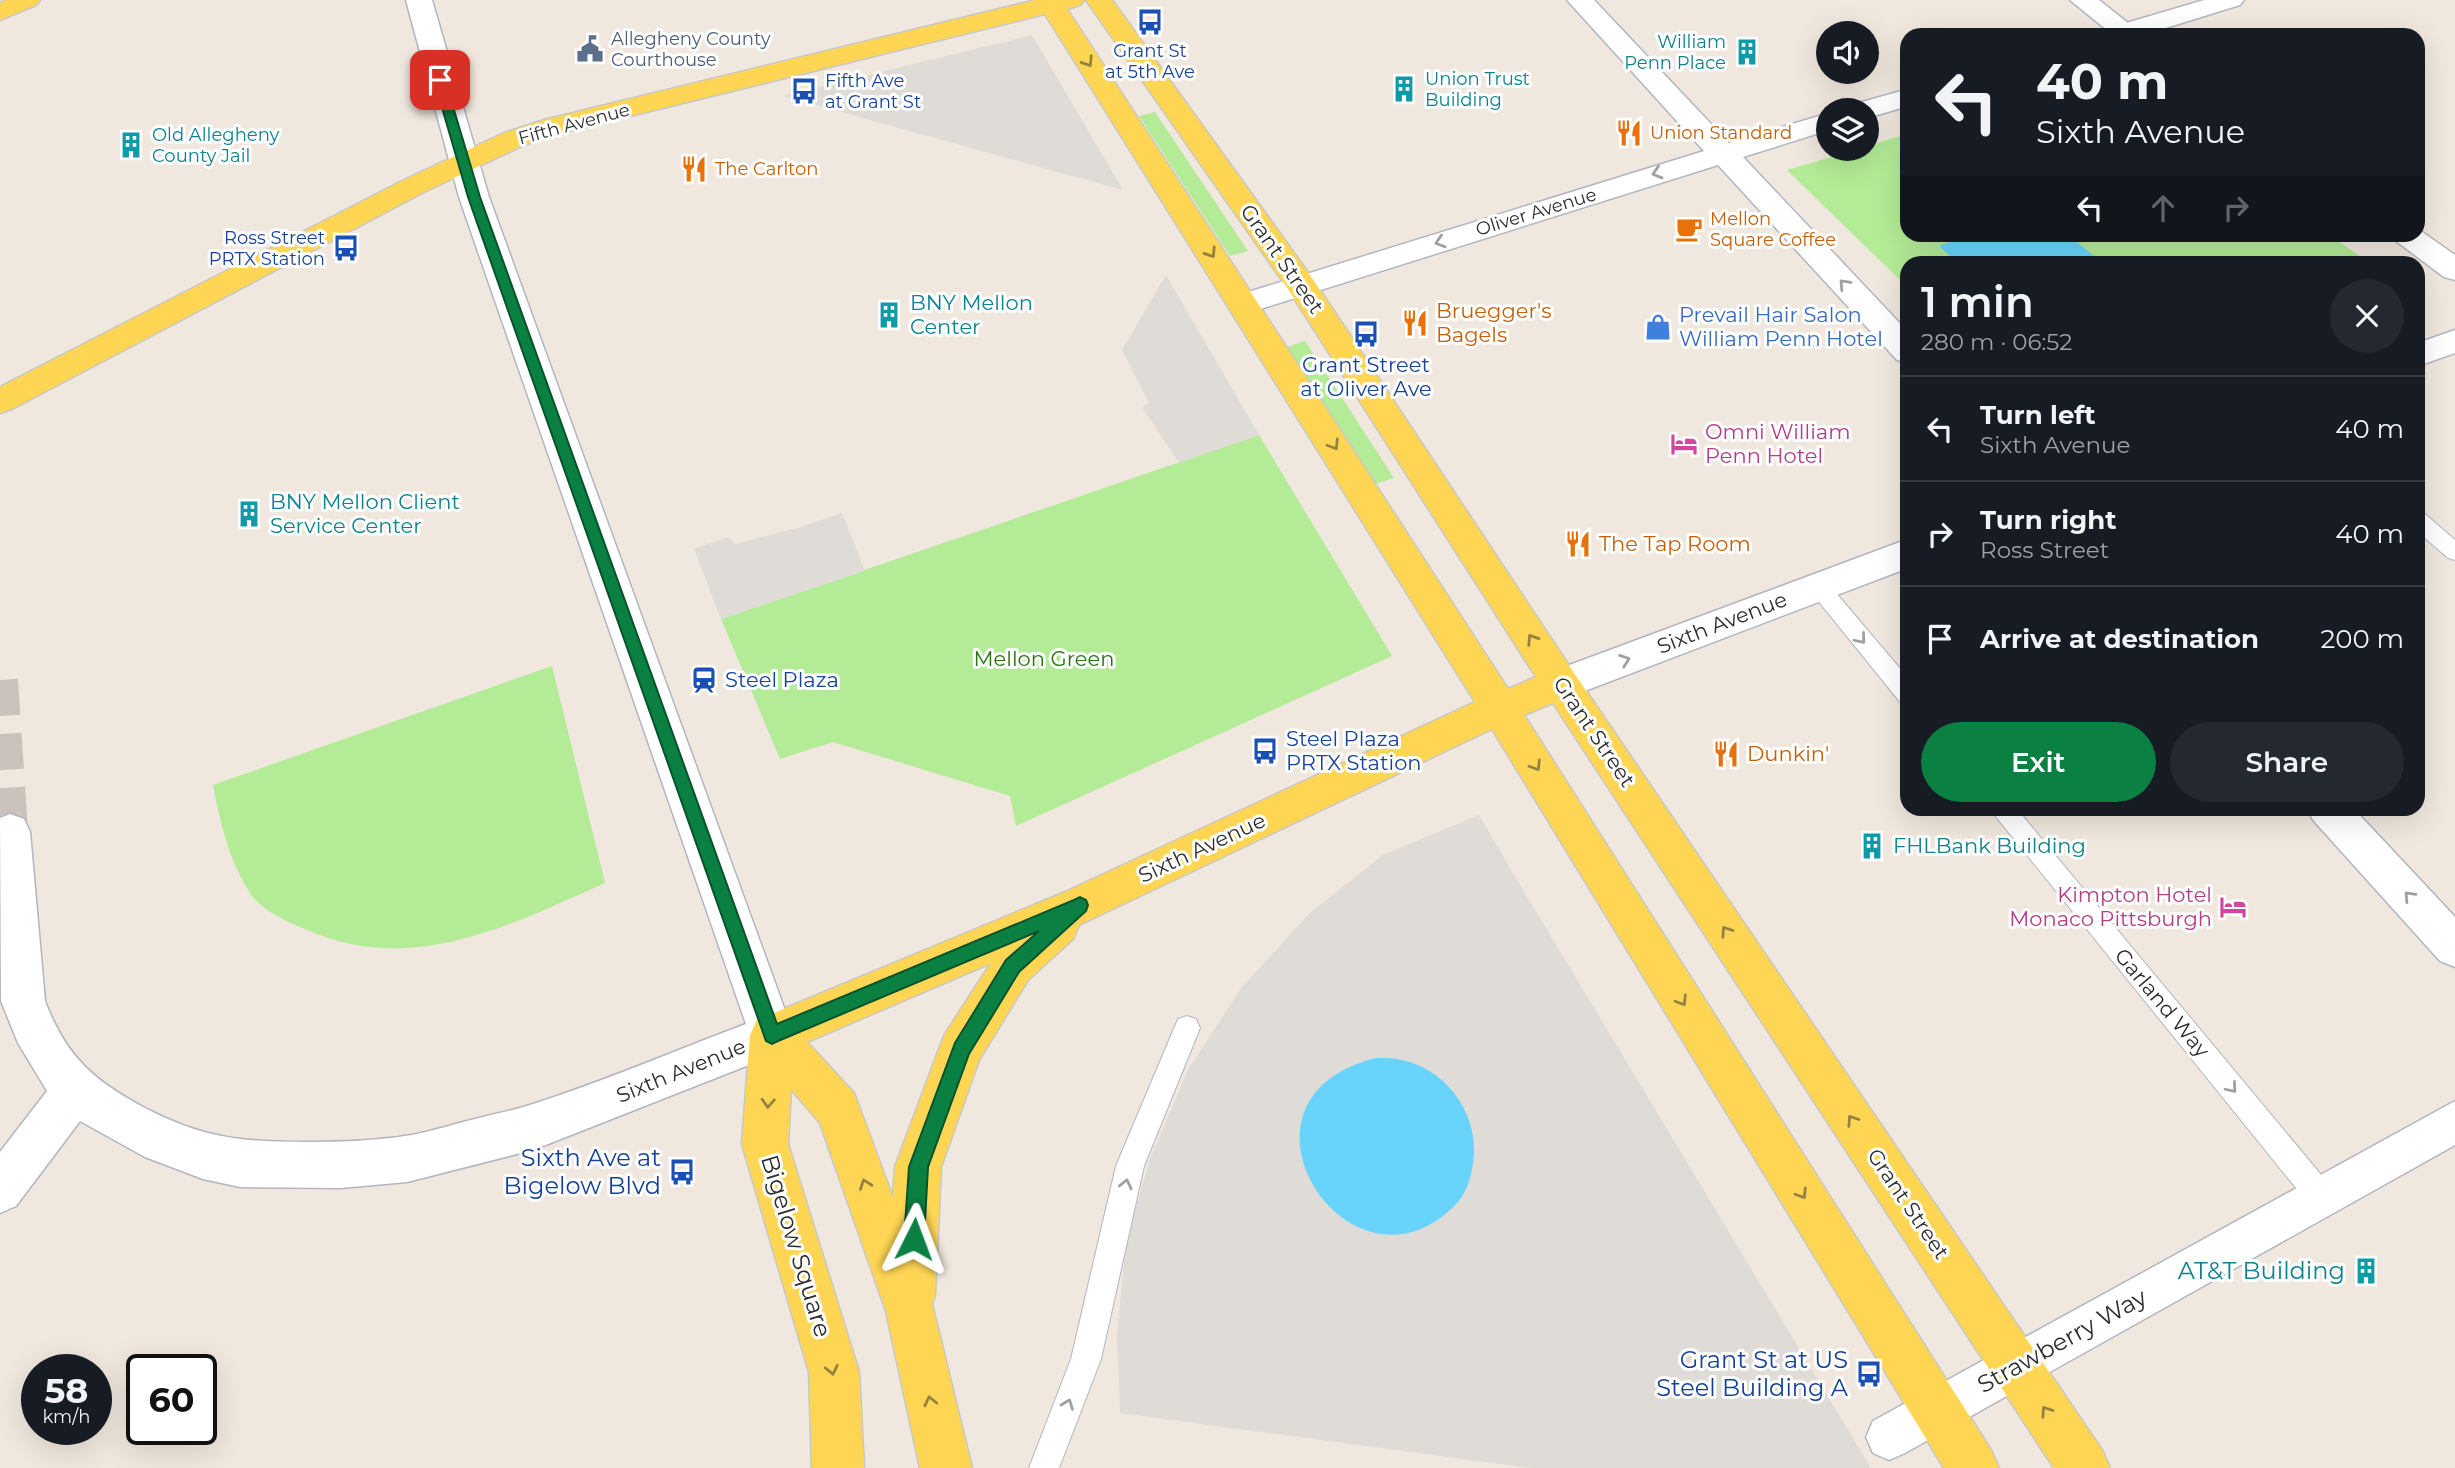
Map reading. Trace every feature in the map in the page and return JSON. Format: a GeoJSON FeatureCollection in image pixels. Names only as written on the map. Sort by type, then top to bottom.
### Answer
{"type":"FeatureCollection","features":[{"type":"Feature","properties":{"kind":"main road","name":"Grant Street"},"geometry":{"type":"LineString","coordinates":[[1099,0],[1301,285],[1561,684],[2084,1468]]}},
{"type":"Feature","properties":{"kind":"main road","name":"Fifth Avenue"},"geometry":{"type":"LineString","coordinates":[[0,401],[462,163],[544,129],[1057,2]]}},
{"type":"Feature","properties":{"kind":"main road"},"geometry":{"type":"LineString","coordinates":[[1057,2],[1973,1468]]}},
{"type":"Feature","properties":{"kind":"main road","name":"Sixth Avenue"},"geometry":{"type":"LineString","coordinates":[[772,1035],[1080,905],[1500,708],[1561,684]]}},
{"type":"Feature","properties":{"kind":"main road"},"geometry":{"type":"LineString","coordinates":[[910,1311],[918,1167],[961,1049],[1013,966],[1080,905]]}},
{"type":"Feature","properties":{"kind":"main road"},"geometry":{"type":"LineString","coordinates":[[772,1035],[838,1109],[910,1311],[946,1468]]}},
{"type":"Feature","properties":{"kind":"main road","name":"Bigelow Square"},"geometry":{"type":"LineString","coordinates":[[772,1035],[765,1144],[834,1372],[838,1468]]}},
{"type":"Feature","properties":{"kind":"street"},"geometry":{"type":"LineString","coordinates":[[418,0],[462,163],[772,1035]]}},
{"type":"Feature","properties":{"kind":"street"},"geometry":{"type":"LineString","coordinates":[[1580,0],[1900,343]]}},
{"type":"Feature","properties":{"kind":"street"},"geometry":{"type":"LineString","coordinates":[[2083,0],[2117,28]]}},
{"type":"Feature","properties":{"kind":"street"},"geometry":{"type":"LineString","coordinates":[[2143,28],[2231,0]]}},
{"type":"Feature","properties":{"kind":"street"},"geometry":{"type":"LineString","coordinates":[[1879,106],[1900,99]]}},
{"type":"Feature","properties":{"kind":"street","name":"Oliver Avenue"},"geometry":{"type":"LineString","coordinates":[[1244,304],[1816,125]]}},
{"type":"Feature","properties":{"kind":"street"},"geometry":{"type":"LineString","coordinates":[[2417,242],[2455,270]]}},
{"type":"Feature","properties":{"kind":"street"},"geometry":{"type":"LineString","coordinates":[[2425,352],[2455,341]]}},
{"type":"Feature","properties":{"kind":"street","name":"Sixth Avenue"},"geometry":{"type":"LineString","coordinates":[[1561,684],[1900,556]]}},
{"type":"Feature","properties":{"kind":"street"},"geometry":{"type":"LineString","coordinates":[[2335,816],[2455,947]]}},
{"type":"Feature","properties":{"kind":"street","name":"Sixth Avenue"},"geometry":{"type":"LineString","coordinates":[[10,832],[23,1001],[33,1028],[75,1091],[150,1135],[204,1156],[240,1164],[341,1165],[407,1159],[533,1127],[772,1035]]}},
{"type":"Feature","properties":{"kind":"street"},"geometry":{"type":"LineString","coordinates":[[0,1190],[75,1091]]}},
{"type":"Feature","properties":{"kind":"street","name":"Strawberry Way"},"geometry":{"type":"LineString","coordinates":[[1889,1437],[2455,1122]]}},
{"type":"Feature","properties":{"kind":"lane"},"geometry":{"type":"LineString","coordinates":[[2425,526],[2455,552]]}},
{"type":"Feature","properties":{"kind":"lane"},"geometry":{"type":"LineString","coordinates":[[1818,586],[1900,685]]}},
{"type":"Feature","properties":{"kind":"lane","name":"Garland Way"},"geometry":{"type":"LineString","coordinates":[[2008,816],[2322,1198]]}},
{"type":"Feature","properties":{"kind":"lane"},"geometry":{"type":"LineString","coordinates":[[1044,1468],[1086,1359],[1130,1166],[1187,1028]]}},
{"type":"Feature","properties":{"kind":"green space"},"geometry":{"type":"Polygon","coordinates":[[[1155,112],[1248,251],[1230,256],[1139,116],[1155,112]]]}},
{"type":"Feature","properties":{"kind":"green space"},"geometry":{"type":"Polygon","coordinates":[[[1900,136],[1900,242],[2340,242],[2360,256],[1900,256],[1900,280],[1787,170],[1817,161],[1879,161],[1879,142],[1900,136]]]}},
{"type":"Feature","properties":{"kind":"green space"},"geometry":{"type":"Polygon","coordinates":[[[1305,341],[1394,478],[1375,484],[1287,347],[1305,341]]]}},
{"type":"Feature","properties":{"kind":"green space","name":"Mellon Green"},"geometry":{"type":"Polygon","coordinates":[[[1259,435],[1392,656],[1016,826],[1010,796],[833,742],[780,759],[721,619],[1259,435]]]}},
{"type":"Feature","properties":{"kind":"green space"},"geometry":{"type":"Polygon","coordinates":[[[552,666],[605,883],[495,929],[421,947],[383,948],[344,943],[281,918],[253,897],[230,852],[213,785],[552,666]]]}},
{"type":"Feature","properties":{"kind":"shaded area"},"geometry":{"type":"Polygon","coordinates":[[[1032,35],[1123,190],[783,96],[804,91],[1032,35]]]}},
{"type":"Feature","properties":{"kind":"shaded area"},"geometry":{"type":"Polygon","coordinates":[[[1166,275],[1259,435],[1179,463],[1142,407],[1149,403],[1122,350],[1166,275]]]}},
{"type":"Feature","properties":{"kind":"shaded area"},"geometry":{"type":"Polygon","coordinates":[[[842,513],[865,571],[721,619],[694,549],[728,537],[735,544],[842,513]]]}},
{"type":"Feature","properties":{"kind":"shaded area"},"geometry":{"type":"Polygon","coordinates":[[[1479,815],[1871,1468],[1530,1468],[1120,1413],[1117,1336],[1126,1242],[1150,1159],[1189,1068],[1242,987],[1310,913],[1383,855],[1479,815]]]}},
{"type":"Feature","properties":{"kind":"water"},"geometry":{"type":"Polygon","coordinates":[[[1950,242],[2077,242],[2094,256],[1950,256],[1939,246],[1950,242]]]}},
{"type":"Feature","properties":{"kind":"water"},"geometry":{"type":"Polygon","coordinates":[[[1376,1058],[1402,1060],[1432,1072],[1455,1094],[1470,1122],[1474,1153],[1468,1185],[1458,1202],[1417,1230],[1377,1233],[1342,1217],[1315,1188],[1301,1152],[1304,1114],[1327,1081],[1376,1058]]]}},
{"type":"Feature","properties":{"kind":"tunnel"},"geometry":{"type":"LineString","coordinates":[[0,680],[10,832]]}},
{"type":"Feature","properties":{"kind":"place","name":"Grant St at 5th Ave"},"geometry":{"type":"Point","coordinates":[1150,22]}},
{"type":"Feature","properties":{"kind":"place","name":"Allegheny County Courthouse"},"geometry":{"type":"Point","coordinates":[590,49]}},
{"type":"Feature","properties":{"kind":"place","name":"William Penn Place"},"geometry":{"type":"Point","coordinates":[1747,52]}},
{"type":"Feature","properties":{"kind":"place","name":"Union Trust Building"},"geometry":{"type":"Point","coordinates":[1404,89]}},
{"type":"Feature","properties":{"kind":"place","name":"Fifth Ave at Grant St"},"geometry":{"type":"Point","coordinates":[804,91]}},
{"type":"Feature","properties":{"kind":"place","name":"Union Standard"},"geometry":{"type":"Point","coordinates":[1629,133]}},
{"type":"Feature","properties":{"kind":"place","name":"Old Allegheny County Jail"},"geometry":{"type":"Point","coordinates":[131,145]}},
{"type":"Feature","properties":{"kind":"place","name":"The Carlton"},"geometry":{"type":"Point","coordinates":[694,169]}},
{"type":"Feature","properties":{"kind":"place","name":"Mellon Square Coffee"},"geometry":{"type":"Point","coordinates":[1689,229]}},
{"type":"Feature","properties":{"kind":"place","name":"Ross Street PRTX Station"},"geometry":{"type":"Point","coordinates":[346,248]}},
{"type":"Feature","properties":{"kind":"place","name":"BNY Mellon Center"},"geometry":{"type":"Point","coordinates":[889,315]}},
{"type":"Feature","properties":{"kind":"place","name":"Bruegger's Bagels"},"geometry":{"type":"Point","coordinates":[1415,323]}},
{"type":"Feature","properties":{"kind":"place","name":"Prevail Hair Salon William Penn Hotel"},"geometry":{"type":"Point","coordinates":[1658,327]}},
{"type":"Feature","properties":{"kind":"place","name":"Grant Street at Oliver Ave"},"geometry":{"type":"Point","coordinates":[1366,334]}},
{"type":"Feature","properties":{"kind":"place","name":"Omni William Penn Hotel"},"geometry":{"type":"Point","coordinates":[1684,444]}},
{"type":"Feature","properties":{"kind":"place","name":"BNY Mellon Client Service Center"},"geometry":{"type":"Point","coordinates":[249,514]}},
{"type":"Feature","properties":{"kind":"place","name":"The Tap Room"},"geometry":{"type":"Point","coordinates":[1578,544]}},
{"type":"Feature","properties":{"kind":"place","name":"Steel Plaza"},"geometry":{"type":"Point","coordinates":[704,680]}},
{"type":"Feature","properties":{"kind":"place","name":"Steel Plaza PRTX Station"},"geometry":{"type":"Point","coordinates":[1265,751]}},
{"type":"Feature","properties":{"kind":"place","name":"Dunkin'"},"geometry":{"type":"Point","coordinates":[1726,754]}},
{"type":"Feature","properties":{"kind":"place","name":"FHLBank Building"},"geometry":{"type":"Point","coordinates":[1872,846]}},
{"type":"Feature","properties":{"kind":"place","name":"Kimpton Hotel Monaco Pittsburgh"},"geometry":{"type":"Point","coordinates":[2233,907]}},
{"type":"Feature","properties":{"kind":"place","name":"Sixth Ave at Bigelow Blvd"},"geometry":{"type":"Point","coordinates":[682,1172]}},
{"type":"Feature","properties":{"kind":"place","name":"AT&T Building"},"geometry":{"type":"Point","coordinates":[2366,1271]}},
{"type":"Feature","properties":{"kind":"place","name":"Grant St at US Steel Building A"},"geometry":{"type":"Point","coordinates":[1869,1374]}},
{"type":"Feature","properties":{"kind":"route"},"geometry":{"type":"LineString","coordinates":[[440,80],[462,163],[772,1035],[1080,905],[1013,966],[961,1049],[918,1167],[914,1239]]}}]}
